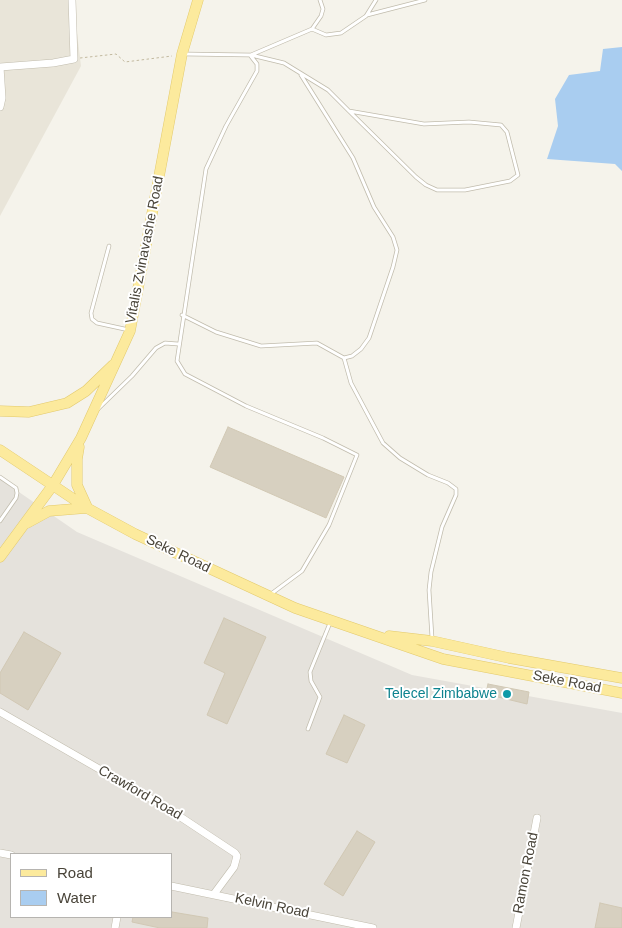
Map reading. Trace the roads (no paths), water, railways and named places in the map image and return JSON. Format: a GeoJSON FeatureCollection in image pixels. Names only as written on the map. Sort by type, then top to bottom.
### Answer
{"type":"FeatureCollection","features":[{"type":"Feature","properties":{"kind":"main road","name":"Vitalis Zvinavashe Road"},"geometry":{"type":"LineString","coordinates":[[0,557],[53,485],[81,438],[95,412],[130,331],[182,54],[198,0]]}},
{"type":"Feature","properties":{"kind":"main road"},"geometry":{"type":"LineString","coordinates":[[0,412],[29,412],[67,403],[86,391],[118,361]]}},
{"type":"Feature","properties":{"kind":"main road"},"geometry":{"type":"LineString","coordinates":[[24,525],[50,511],[87,508],[77,485],[76,475],[81,438]]}},
{"type":"Feature","properties":{"kind":"main road","name":"Seke Road"},"geometry":{"type":"LineString","coordinates":[[0,450],[87,508],[144,538],[268,596],[443,659],[622,693]]}},
{"type":"Feature","properties":{"kind":"main road","name":"Seke Road"},"geometry":{"type":"LineString","coordinates":[[368,633],[432,642],[508,658],[622,678]]}},
{"type":"Feature","properties":{"kind":"street"},"geometry":{"type":"LineString","coordinates":[[0,107],[2,98],[0,67],[70,61],[75,58],[72,0]]}},
{"type":"Feature","properties":{"kind":"street","name":"Crawford Road"},"geometry":{"type":"LineString","coordinates":[[0,712],[167,808],[235,853],[237,856],[234,868],[214,894]]}},
{"type":"Feature","properties":{"kind":"street","name":"Ramon Road"},"geometry":{"type":"LineString","coordinates":[[516,928],[537,818]]}},
{"type":"Feature","properties":{"kind":"street","name":"Kelvin Road"},"geometry":{"type":"LineString","coordinates":[[172,886],[372,928]]}},
{"type":"Feature","properties":{"kind":"lane"},"geometry":{"type":"LineString","coordinates":[[250,55],[312,29],[321,16],[323,9],[320,0]]}},
{"type":"Feature","properties":{"kind":"lane"},"geometry":{"type":"LineString","coordinates":[[366,16],[376,0]]}},
{"type":"Feature","properties":{"kind":"lane"},"geometry":{"type":"LineString","coordinates":[[312,29],[326,35],[341,33],[366,16],[425,0]]}},
{"type":"Feature","properties":{"kind":"lane"},"geometry":{"type":"LineString","coordinates":[[182,54],[250,55],[284,63],[328,90],[416,177],[426,185],[437,190],[465,190],[510,182],[518,175],[507,132],[501,125],[470,122],[424,124],[350,111]]}},
{"type":"Feature","properties":{"kind":"lane"},"geometry":{"type":"LineString","coordinates":[[250,55],[257,64],[257,71],[226,126],[206,169],[182,315],[177,361],[185,374],[246,406],[323,438],[356,455],[330,526],[302,571],[268,596]]}},
{"type":"Feature","properties":{"kind":"lane"},"geometry":{"type":"LineString","coordinates":[[182,315],[216,332],[261,346],[317,343],[344,358],[352,356],[362,349],[369,338],[393,267],[397,250],[394,238],[374,207],[353,158],[300,74]]}},
{"type":"Feature","properties":{"kind":"lane"},"geometry":{"type":"LineString","coordinates":[[109,246],[91,313],[92,319],[130,331]]}},
{"type":"Feature","properties":{"kind":"lane"},"geometry":{"type":"LineString","coordinates":[[95,412],[126,383],[156,348],[165,343],[178,344]]}},
{"type":"Feature","properties":{"kind":"lane"},"geometry":{"type":"LineString","coordinates":[[344,358],[351,383],[383,443],[400,458],[456,489],[456,495],[442,527],[428,590],[432,642]]}},
{"type":"Feature","properties":{"kind":"lane"},"geometry":{"type":"LineString","coordinates":[[0,476],[16,488],[17,493],[16,498],[0,521]]}},
{"type":"Feature","properties":{"kind":"lane"},"geometry":{"type":"LineString","coordinates":[[308,729],[320,697],[310,678],[310,672],[331,620]]}},
{"type":"Feature","properties":{"kind":"water"},"geometry":{"type":"Polygon","coordinates":[[[622,47],[622,171],[615,164],[547,159],[558,126],[555,99],[569,75],[600,71],[603,49],[622,47]]]}},
{"type":"Feature","properties":{"kind":"place","name":"Telecel Zimbabwe"},"geometry":{"type":"Point","coordinates":[507,694]}}]}
